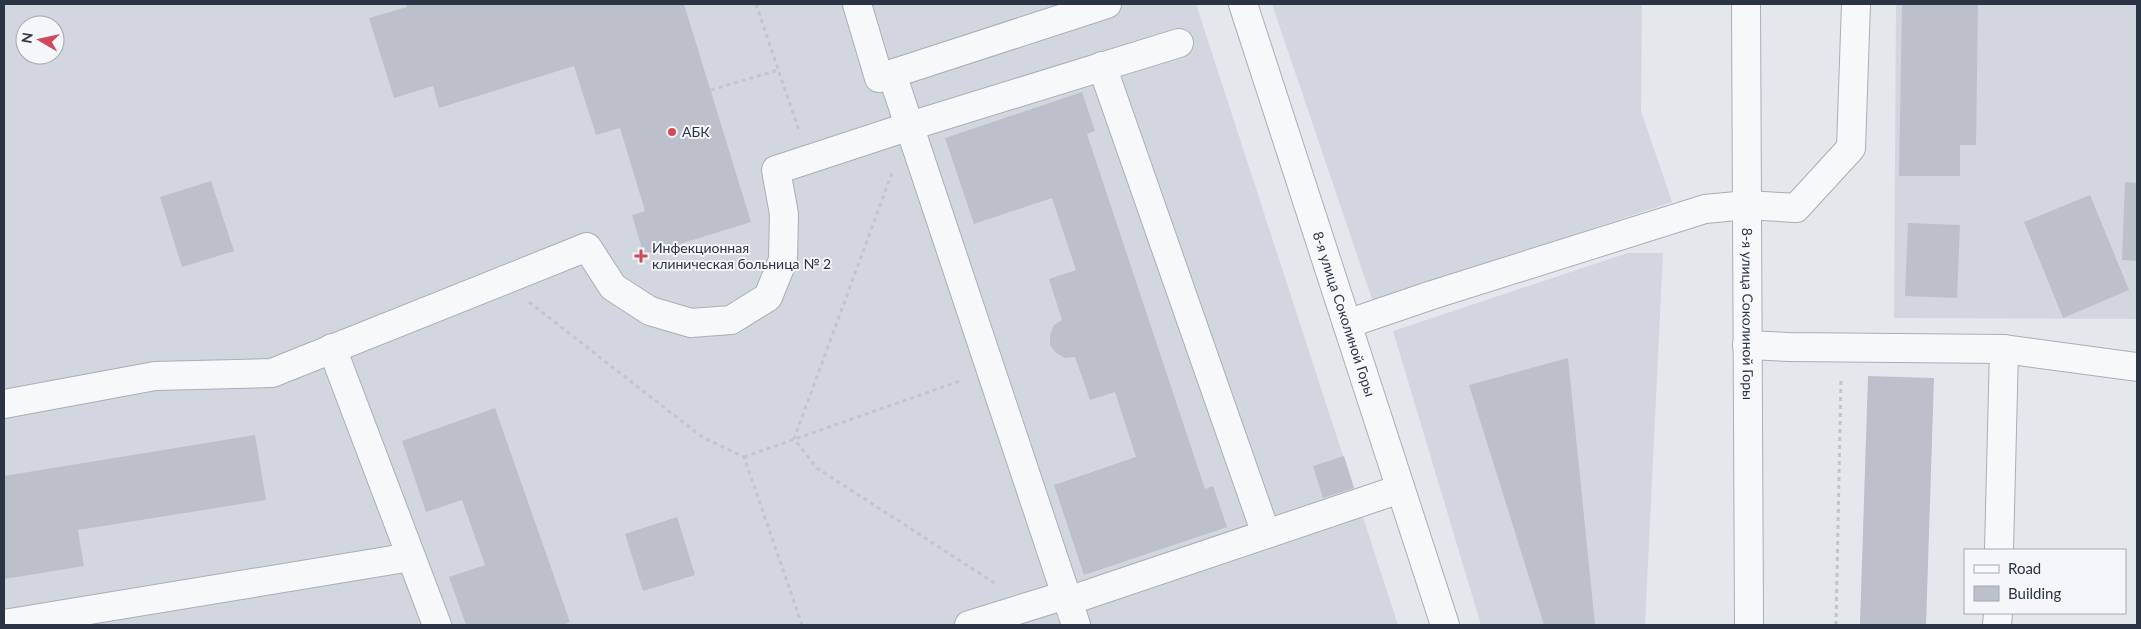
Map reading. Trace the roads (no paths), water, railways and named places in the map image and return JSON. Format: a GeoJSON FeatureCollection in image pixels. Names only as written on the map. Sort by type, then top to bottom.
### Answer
{"type":"FeatureCollection","features":[{"type":"Feature","properties":{"kind":"street"},"geometry":{"type":"LineString","coordinates":[[857,4],[879,78],[1107,4]]}},
{"type":"Feature","properties":{"kind":"street","name":"8-я улица Соколиной Горы"},"geometry":{"type":"LineString","coordinates":[[1243,4],[1445,625]]}},
{"type":"Feature","properties":{"kind":"street","name":"8-я улица Соколиной Горы"},"geometry":{"type":"LineString","coordinates":[[1746,4],[1749,625]]}},
{"type":"Feature","properties":{"kind":"street"},"geometry":{"type":"LineString","coordinates":[[1347,324],[1432,295],[1705,209],[1748,206],[1796,208],[1851,148],[1856,4]]}},
{"type":"Feature","properties":{"kind":"street"},"geometry":{"type":"LineString","coordinates":[[4,404],[155,376],[272,373],[588,247],[613,287],[650,311],[691,323],[731,320],[768,297],[783,260],[784,214],[776,170],[910,126],[1179,43]]}},
{"type":"Feature","properties":{"kind":"street"},"geometry":{"type":"LineString","coordinates":[[1102,66],[1266,534]]}},
{"type":"Feature","properties":{"kind":"street"},"geometry":{"type":"LineString","coordinates":[[892,74],[1070,607]]}},
{"type":"Feature","properties":{"kind":"street"},"geometry":{"type":"LineString","coordinates":[[1748,345],[1841,348],[2004,349],[2137,367]]}},
{"type":"Feature","properties":{"kind":"street"},"geometry":{"type":"LineString","coordinates":[[332,348],[437,625]]}},
{"type":"Feature","properties":{"kind":"street"},"geometry":{"type":"LineString","coordinates":[[1999,549],[2004,349]]}},
{"type":"Feature","properties":{"kind":"street"},"geometry":{"type":"LineString","coordinates":[[970,625],[1030,606],[1070,607],[1266,534],[1400,489]]}},
{"type":"Feature","properties":{"kind":"street"},"geometry":{"type":"LineString","coordinates":[[4,624],[411,557]]}},
{"type":"Feature","properties":{"kind":"place","name":"АБК"},"geometry":{"type":"Point","coordinates":[672,132]}},
{"type":"Feature","properties":{"kind":"place","name":"Инфекционная клиническая больница № 2"},"geometry":{"type":"Point","coordinates":[641,256]}}]}
